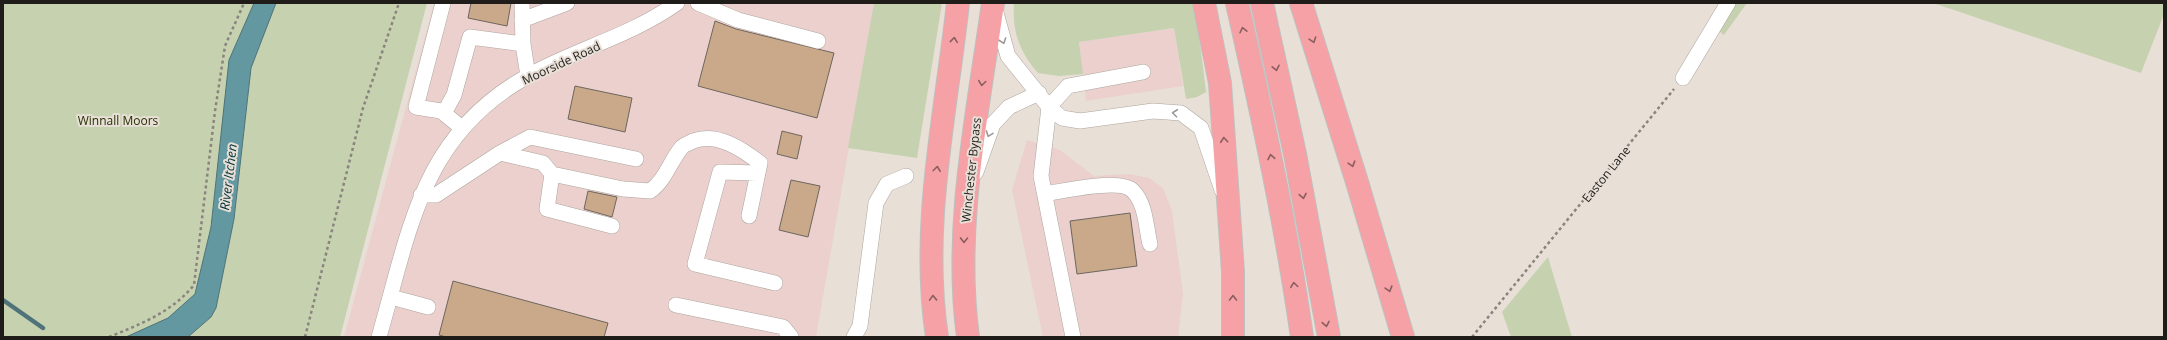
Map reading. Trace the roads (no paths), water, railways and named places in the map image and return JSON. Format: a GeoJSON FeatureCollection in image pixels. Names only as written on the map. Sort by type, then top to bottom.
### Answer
{"type":"FeatureCollection","features":[{"type":"Feature","properties":{"kind":"highway"},"geometry":{"type":"LineString","coordinates":[[937,337],[933,302],[933,202],[958,3]]}},
{"type":"Feature","properties":{"kind":"highway","name":"Winchester Bypass"},"geometry":{"type":"LineString","coordinates":[[968,337],[964,254],[965,208],[993,3]]}},
{"type":"Feature","properties":{"kind":"highway"},"geometry":{"type":"LineString","coordinates":[[1204,3],[1220,83],[1233,272],[1233,337]]}},
{"type":"Feature","properties":{"kind":"highway"},"geometry":{"type":"LineString","coordinates":[[1237,3],[1268,140],[1293,276],[1302,337]]}},
{"type":"Feature","properties":{"kind":"highway"},"geometry":{"type":"LineString","coordinates":[[1262,3],[1295,154],[1329,337]]}},
{"type":"Feature","properties":{"kind":"highway"},"geometry":{"type":"LineString","coordinates":[[1301,3],[1357,182],[1403,337]]}},
{"type":"Feature","properties":{"kind":"street"},"geometry":{"type":"LineString","coordinates":[[443,3],[416,107],[444,113],[462,128]]}},
{"type":"Feature","properties":{"kind":"street"},"geometry":{"type":"LineString","coordinates":[[522,3],[523,44],[528,76]]}},
{"type":"Feature","properties":{"kind":"street"},"geometry":{"type":"LineString","coordinates":[[522,20],[567,3]]}},
{"type":"Feature","properties":{"kind":"street","name":"Moorside Road"},"geometry":{"type":"LineString","coordinates":[[379,337],[413,215],[435,166],[462,128],[484,106],[528,76],[556,62],[630,32],[677,3]]}},
{"type":"Feature","properties":{"kind":"street"},"geometry":{"type":"LineString","coordinates":[[698,3],[738,20],[818,41]]}},
{"type":"Feature","properties":{"kind":"street"},"geometry":{"type":"LineString","coordinates":[[993,3],[1008,56],[1049,107],[1066,123],[1153,112],[1181,113],[1201,128],[1230,216]]}},
{"type":"Feature","properties":{"kind":"street"},"geometry":{"type":"LineString","coordinates":[[1683,78],[1728,3]]}},
{"type":"Feature","properties":{"kind":"street"},"geometry":{"type":"LineString","coordinates":[[444,113],[454,95],[470,37],[523,44]]}},
{"type":"Feature","properties":{"kind":"street"},"geometry":{"type":"LineString","coordinates":[[1072,337],[1041,176],[1049,107],[1068,86],[1143,72]]}},
{"type":"Feature","properties":{"kind":"street"},"geometry":{"type":"LineString","coordinates":[[965,208],[993,124],[1009,107],[1039,93]]}},
{"type":"Feature","properties":{"kind":"street"},"geometry":{"type":"LineString","coordinates":[[421,195],[436,195],[500,153],[530,137],[636,159]]}},
{"type":"Feature","properties":{"kind":"street"},"geometry":{"type":"LineString","coordinates":[[500,153],[543,163],[552,174],[623,189],[650,191],[658,186],[684,145],[698,140],[717,139],[747,153],[760,163],[749,216]]}},
{"type":"Feature","properties":{"kind":"street"},"geometry":{"type":"LineString","coordinates":[[758,173],[720,172],[695,264],[775,283]]}},
{"type":"Feature","properties":{"kind":"street"},"geometry":{"type":"LineString","coordinates":[[552,174],[547,209],[612,226]]}},
{"type":"Feature","properties":{"kind":"street"},"geometry":{"type":"LineString","coordinates":[[854,337],[860,326],[876,203],[887,184],[906,176]]}},
{"type":"Feature","properties":{"kind":"street"},"geometry":{"type":"LineString","coordinates":[[1045,194],[1113,186],[1125,187],[1132,190],[1142,208],[1150,244]]}},
{"type":"Feature","properties":{"kind":"street"},"geometry":{"type":"LineString","coordinates":[[391,297],[428,307]]}},
{"type":"Feature","properties":{"kind":"street"},"geometry":{"type":"LineString","coordinates":[[676,305],[783,327],[791,337]]}},
{"type":"Feature","properties":{"kind":"water","name":"River Itchen"},"geometry":{"type":"Polygon","coordinates":[[[254,3],[276,3],[251,68],[234,219],[216,308],[211,317],[188,337],[126,337],[168,318],[195,294],[211,227],[229,60],[254,3]]]}},
{"type":"Feature","properties":{"kind":"waterway"},"geometry":{"type":"LineString","coordinates":[[3,300],[43,328]]}},
{"type":"Feature","properties":{"kind":"park label","name":"Winnall Moors"},"geometry":{"type":"Point","coordinates":[118,120]}}]}
